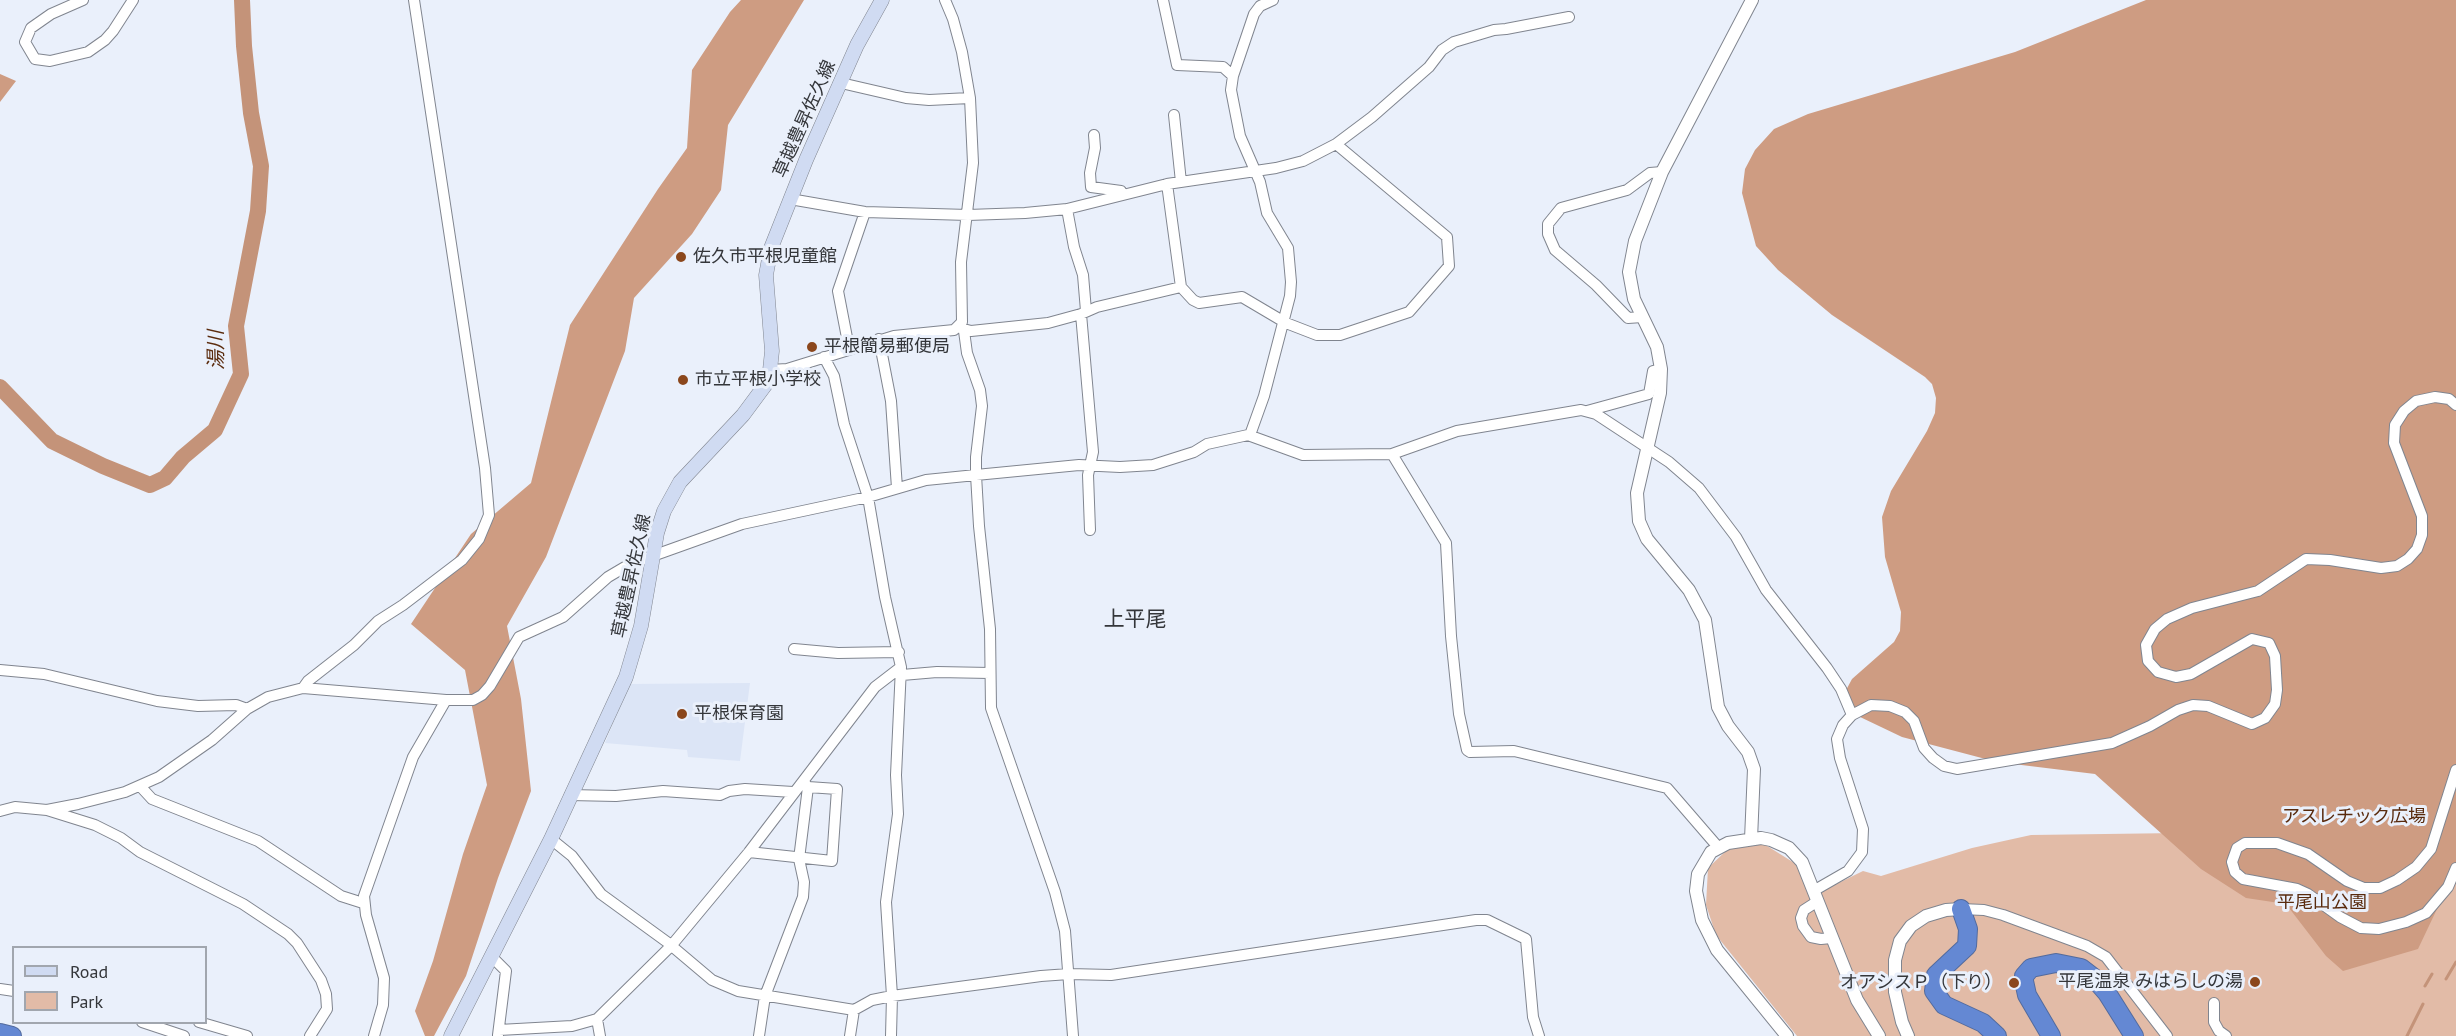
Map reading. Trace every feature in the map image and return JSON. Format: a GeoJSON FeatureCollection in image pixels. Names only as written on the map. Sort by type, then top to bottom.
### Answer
{"type":"FeatureCollection","features":[{"type":"Feature","properties":{"kind":"highway"},"geometry":{"type":"LineString","coordinates":[[1961,909],[1969,936],[1967,946],[1936,975],[1934,991],[1944,1005],[1983,1023],[1997,1036]]}},
{"type":"Feature","properties":{"kind":"highway"},"geometry":{"type":"LineString","coordinates":[[2052,1036],[2027,995],[2024,976],[2031,968],[2056,963],[2081,968],[2094,978],[2107,993],[2134,1036]]}},
{"type":"Feature","properties":{"kind":"highway"},"geometry":{"type":"LineString","coordinates":[[0,1033],[12,1036]]}},
{"type":"Feature","properties":{"kind":"main road","name":"草越豊昇佐久線"},"geometry":{"type":"LineString","coordinates":[[451,1036],[493,958],[626,677],[640,626],[657,532],[671,496],[680,482],[754,402],[766,384],[772,351],[766,266],[774,237],[857,45],[882,0]]}},
{"type":"Feature","properties":{"kind":"street"},"geometry":{"type":"LineString","coordinates":[[83,0],[51,14],[31,28],[25,42],[27,49],[35,58],[50,61],[88,52],[113,31],[133,0]]}},
{"type":"Feature","properties":{"kind":"street"},"geometry":{"type":"LineString","coordinates":[[303,688],[308,681],[338,659],[378,621],[462,560],[479,539],[489,515],[483,456],[414,0]]}},
{"type":"Feature","properties":{"kind":"street"},"geometry":{"type":"LineString","coordinates":[[945,0],[953,19],[965,63],[970,98],[972,163],[960,273],[964,316],[962,329],[980,390],[982,406],[976,475],[990,629],[991,708],[1055,892],[1065,931],[1073,1036]]}},
{"type":"Feature","properties":{"kind":"street"},"geometry":{"type":"LineString","coordinates":[[952,0],[953,19]]}},
{"type":"Feature","properties":{"kind":"street"},"geometry":{"type":"LineString","coordinates":[[1162,0],[1177,65],[1223,67],[1233,76]]}},
{"type":"Feature","properties":{"kind":"street"},"geometry":{"type":"LineString","coordinates":[[1250,435],[1264,396],[1290,296],[1288,248],[1267,213],[1255,171],[1240,136],[1232,90],[1233,76],[1254,14],[1260,6],[1273,0]]}},
{"type":"Feature","properties":{"kind":"street"},"geometry":{"type":"LineString","coordinates":[[1750,839],[1754,769],[1748,752],[1728,726],[1718,707],[1705,620],[1689,590],[1647,539],[1639,521],[1637,494],[1660,393],[1661,369],[1657,347],[1630,287],[1629,272],[1635,241],[1662,172],[1752,0]]}},
{"type":"Feature","properties":{"kind":"street"},"geometry":{"type":"LineString","coordinates":[[790,199],[865,212],[1025,213],[1067,209],[1167,184],[1255,171],[1303,161],[1336,144],[1372,117],[1429,67],[1442,50],[1454,42],[1494,30],[1569,17]]}},
{"type":"Feature","properties":{"kind":"street"},"geometry":{"type":"LineString","coordinates":[[841,83],[906,98],[928,100],[970,98]]}},
{"type":"Feature","properties":{"kind":"street"},"geometry":{"type":"LineString","coordinates":[[1174,115],[1180,182]]}},
{"type":"Feature","properties":{"kind":"street"},"geometry":{"type":"LineString","coordinates":[[1094,135],[1095,148],[1090,173],[1091,188],[1126,193]]}},
{"type":"Feature","properties":{"kind":"street"},"geometry":{"type":"LineString","coordinates":[[1167,184],[1182,287],[1199,303],[1242,297],[1282,321],[1317,335],[1328,336],[1371,327],[1409,312],[1449,266],[1447,237],[1336,144]]}},
{"type":"Feature","properties":{"kind":"street"},"geometry":{"type":"LineString","coordinates":[[1642,317],[1628,318],[1596,285],[1555,250],[1548,234],[1548,224],[1561,208],[1627,190],[1650,173],[1662,172]]}},
{"type":"Feature","properties":{"kind":"street"},"geometry":{"type":"LineString","coordinates":[[1067,209],[1074,247],[1083,275],[1093,452],[1088,475],[1090,530]]}},
{"type":"Feature","properties":{"kind":"street"},"geometry":{"type":"LineString","coordinates":[[849,348],[838,291],[865,212]]}},
{"type":"Feature","properties":{"kind":"street"},"geometry":{"type":"LineString","coordinates":[[770,370],[787,369],[879,339],[962,329],[1029,326],[1063,320],[1182,287]]}},
{"type":"Feature","properties":{"kind":"street"},"geometry":{"type":"LineString","coordinates":[[879,339],[891,401],[897,488]]}},
{"type":"Feature","properties":{"kind":"street"},"geometry":{"type":"LineString","coordinates":[[824,357],[834,376],[844,424],[868,498],[885,597],[902,671],[896,775],[898,814],[886,902],[892,996],[891,1036]]}},
{"type":"Feature","properties":{"kind":"street"},"geometry":{"type":"LineString","coordinates":[[47,810],[99,799],[140,786],[177,766],[212,740],[246,709],[268,697],[303,688],[446,700],[466,701],[478,698],[490,686],[519,637],[557,621],[617,571],[654,554],[742,524],[868,498],[926,480],[1090,466],[1153,465],[1194,452],[1207,444],[1250,435],[1303,455],[1392,454],[1457,430],[1587,411],[1649,394],[1653,371],[1661,369]]}},
{"type":"Feature","properties":{"kind":"street"},"geometry":{"type":"LineString","coordinates":[[1831,938],[1811,937],[1803,926],[1801,918],[1803,910],[1816,895],[1859,860],[1864,844],[1863,829],[1840,758],[1837,739],[1852,715],[1871,705],[1890,705],[1905,712],[1914,721],[1924,748],[1933,758],[1944,766],[1957,769],[2112,742],[2193,705],[2208,706],[2252,724],[2265,718],[2275,704],[2277,690],[2275,656],[2269,643],[2252,639],[2191,674],[2175,677],[2158,672],[2148,661],[2146,645],[2155,629],[2167,620],[2192,608],[2258,591],[2306,559],[2330,560],[2382,568],[2397,566],[2408,559],[2417,549],[2422,535],[2422,516],[2394,443],[2395,425],[2404,411],[2416,401],[2435,397],[2449,399],[2456,405]]}},
{"type":"Feature","properties":{"kind":"street"},"geometry":{"type":"LineString","coordinates":[[1587,411],[1606,420],[1682,472],[1713,507],[1736,537],[1766,590],[1831,675],[1852,715]]}},
{"type":"Feature","properties":{"kind":"street"},"geometry":{"type":"LineString","coordinates":[[1392,454],[1446,543],[1452,645],[1459,714],[1467,750],[1470,752],[1514,751],[1667,788],[1718,847]]}},
{"type":"Feature","properties":{"kind":"street"},"geometry":{"type":"LineString","coordinates":[[794,649],[838,653],[899,652]]}},
{"type":"Feature","properties":{"kind":"street"},"geometry":{"type":"LineString","coordinates":[[0,670],[44,674],[190,706],[236,705],[246,709]]}},
{"type":"Feature","properties":{"kind":"street"},"geometry":{"type":"LineString","coordinates":[[493,958],[506,971],[498,1033],[572,1026],[597,1019],[671,946],[749,852],[793,792],[806,784],[875,687],[902,671],[990,673]]}},
{"type":"Feature","properties":{"kind":"street"},"geometry":{"type":"LineString","coordinates":[[374,1036],[383,1005],[384,978],[363,903],[364,896],[413,757],[446,700]]}},
{"type":"Feature","properties":{"kind":"street"},"geometry":{"type":"LineString","coordinates":[[2456,770],[2431,849],[2416,867],[2380,888],[2364,888],[2347,881],[2308,854],[2277,843],[2245,843],[2237,848],[2232,862],[2235,872],[2243,879],[2297,889],[2361,928],[2379,928],[2406,922],[2426,913],[2448,887],[2456,868]]}},
{"type":"Feature","properties":{"kind":"street"},"geometry":{"type":"LineString","coordinates":[[749,852],[832,861],[837,789],[806,784]]}},
{"type":"Feature","properties":{"kind":"street"},"geometry":{"type":"LineString","coordinates":[[759,1036],[765,996],[801,904],[804,882],[799,859],[806,784]]}},
{"type":"Feature","properties":{"kind":"street"},"geometry":{"type":"LineString","coordinates":[[140,786],[152,799],[258,841],[341,896],[363,903]]}},
{"type":"Feature","properties":{"kind":"street"},"geometry":{"type":"LineString","coordinates":[[570,795],[616,796],[663,791],[720,795],[745,789],[793,792]]}},
{"type":"Feature","properties":{"kind":"street"},"geometry":{"type":"LineString","coordinates":[[0,812],[15,807],[47,810],[110,832],[140,852],[243,904],[288,934],[297,943],[321,980],[326,994],[327,1009],[310,1036]]}},
{"type":"Feature","properties":{"kind":"street"},"geometry":{"type":"LineString","coordinates":[[551,839],[572,856],[601,894],[720,985],[765,996],[854,1011],[872,1000],[892,996],[1069,974],[1111,975],[1476,920],[1487,921],[1526,939],[1533,1017],[1539,1036]]}},
{"type":"Feature","properties":{"kind":"street"},"geometry":{"type":"LineString","coordinates":[[1787,1036],[1717,950],[1702,920],[1696,891],[1698,874],[1706,859],[1718,847],[1750,839],[1771,840],[1789,848],[1802,862],[1857,1000],[1879,1036]]}},
{"type":"Feature","properties":{"kind":"street"},"geometry":{"type":"LineString","coordinates":[[1908,1036],[1899,1013],[1895,992],[1894,960],[1900,941],[1911,926],[1926,916],[1946,910],[1961,909],[1984,910],[2003,915],[2087,946],[2106,957],[2167,1036]]}},
{"type":"Feature","properties":{"kind":"street"},"geometry":{"type":"LineString","coordinates":[[2214,1003],[2214,1022],[2219,1031],[2226,1036]]}},
{"type":"Feature","properties":{"kind":"street"},"geometry":{"type":"LineString","coordinates":[[850,1036],[854,1011]]}},
{"type":"Feature","properties":{"kind":"street"},"geometry":{"type":"LineString","coordinates":[[597,1019],[600,1036]]}},
{"type":"Feature","properties":{"kind":"street"},"geometry":{"type":"LineString","coordinates":[[145,1024],[184,1036]]}},
{"type":"Feature","properties":{"kind":"street"},"geometry":{"type":"LineString","coordinates":[[203,1024],[247,1036]]}},
{"type":"Feature","properties":{"kind":"shaded area","name":"平根保育園"},"geometry":{"type":"Polygon","coordinates":[[[750,683],[740,761],[688,757],[687,750],[605,743],[629,684],[750,683]]]}},
{"type":"Feature","properties":{"kind":"green space"},"geometry":{"type":"Polygon","coordinates":[[[741,0],[804,0],[728,125],[721,190],[692,234],[634,298],[625,351],[546,557],[507,626],[521,699],[531,791],[498,878],[466,976],[434,1036],[425,1036],[415,1011],[433,961],[463,854],[487,785],[465,670],[411,624],[471,534],[531,483],[570,325],[687,148],[692,70],[730,12],[741,0]]]}},
{"type":"Feature","properties":{"kind":"green space","name":"アスレチック広場"},"geometry":{"type":"Polygon","coordinates":[[[2146,0],[2456,0],[2456,869],[2418,949],[2343,971],[2326,956],[2286,904],[2246,898],[2201,869],[2095,774],[1997,762],[1902,737],[1858,716],[1845,692],[1852,679],[1894,642],[1900,631],[1901,612],[1885,557],[1882,517],[1891,491],[1927,431],[1935,413],[1936,398],[1932,384],[1925,377],[1832,315],[1778,270],[1756,246],[1742,193],[1745,169],[1755,150],[1774,129],[1808,114],[2015,52],[2146,0]]]}},
{"type":"Feature","properties":{"kind":"green space"},"geometry":{"type":"Polygon","coordinates":[[[0,74],[16,81],[0,102],[0,74]]]}},
{"type":"Feature","properties":{"kind":"green space","name":"平尾山公園"},"geometry":{"type":"Polygon","coordinates":[[[2456,615],[2456,1036],[1797,1036],[1716,935],[1706,905],[1708,868],[1728,849],[1764,844],[1796,864],[1812,896],[1863,871],[1881,876],[1972,848],[2031,835],[2179,833],[2456,615]]]}},
{"type":"Feature","properties":{"kind":"waterway","name":"湯川"},"geometry":{"type":"LineString","coordinates":[[0,387],[52,441],[103,466],[150,485],[165,478],[183,457],[215,430],[241,374],[236,326],[258,211],[261,166],[251,113],[242,0]]}},
{"type":"Feature","properties":{"kind":"waterway"},"geometry":{"type":"LineString","coordinates":[[2446,979],[2456,962]]}},
{"type":"Feature","properties":{"kind":"waterway"},"geometry":{"type":"LineString","coordinates":[[2425,986],[2432,974]]}},
{"type":"Feature","properties":{"kind":"waterway"},"geometry":{"type":"LineString","coordinates":[[2407,1036],[2423,1004]]}},
{"type":"Feature","properties":{"kind":"place","name":"佐久市平根児童館"},"geometry":{"type":"Point","coordinates":[681,257]}},
{"type":"Feature","properties":{"kind":"place","name":"平根簡易郵便局"},"geometry":{"type":"Point","coordinates":[812,347]}},
{"type":"Feature","properties":{"kind":"place","name":"市立平根小学校"},"geometry":{"type":"Point","coordinates":[683,380]}},
{"type":"Feature","properties":{"kind":"place","name":"平根保育園"},"geometry":{"type":"Point","coordinates":[682,714]}},
{"type":"Feature","properties":{"kind":"place","name":"平尾温泉 みはらしの湯"},"geometry":{"type":"Point","coordinates":[2255,982]}},
{"type":"Feature","properties":{"kind":"place","name":"オアシスＰ（下り）"},"geometry":{"type":"Point","coordinates":[2014,983]}},
{"type":"Feature","properties":{"kind":"district","name":"上平尾"},"geometry":{"type":"Point","coordinates":[1135,620]}}]}
